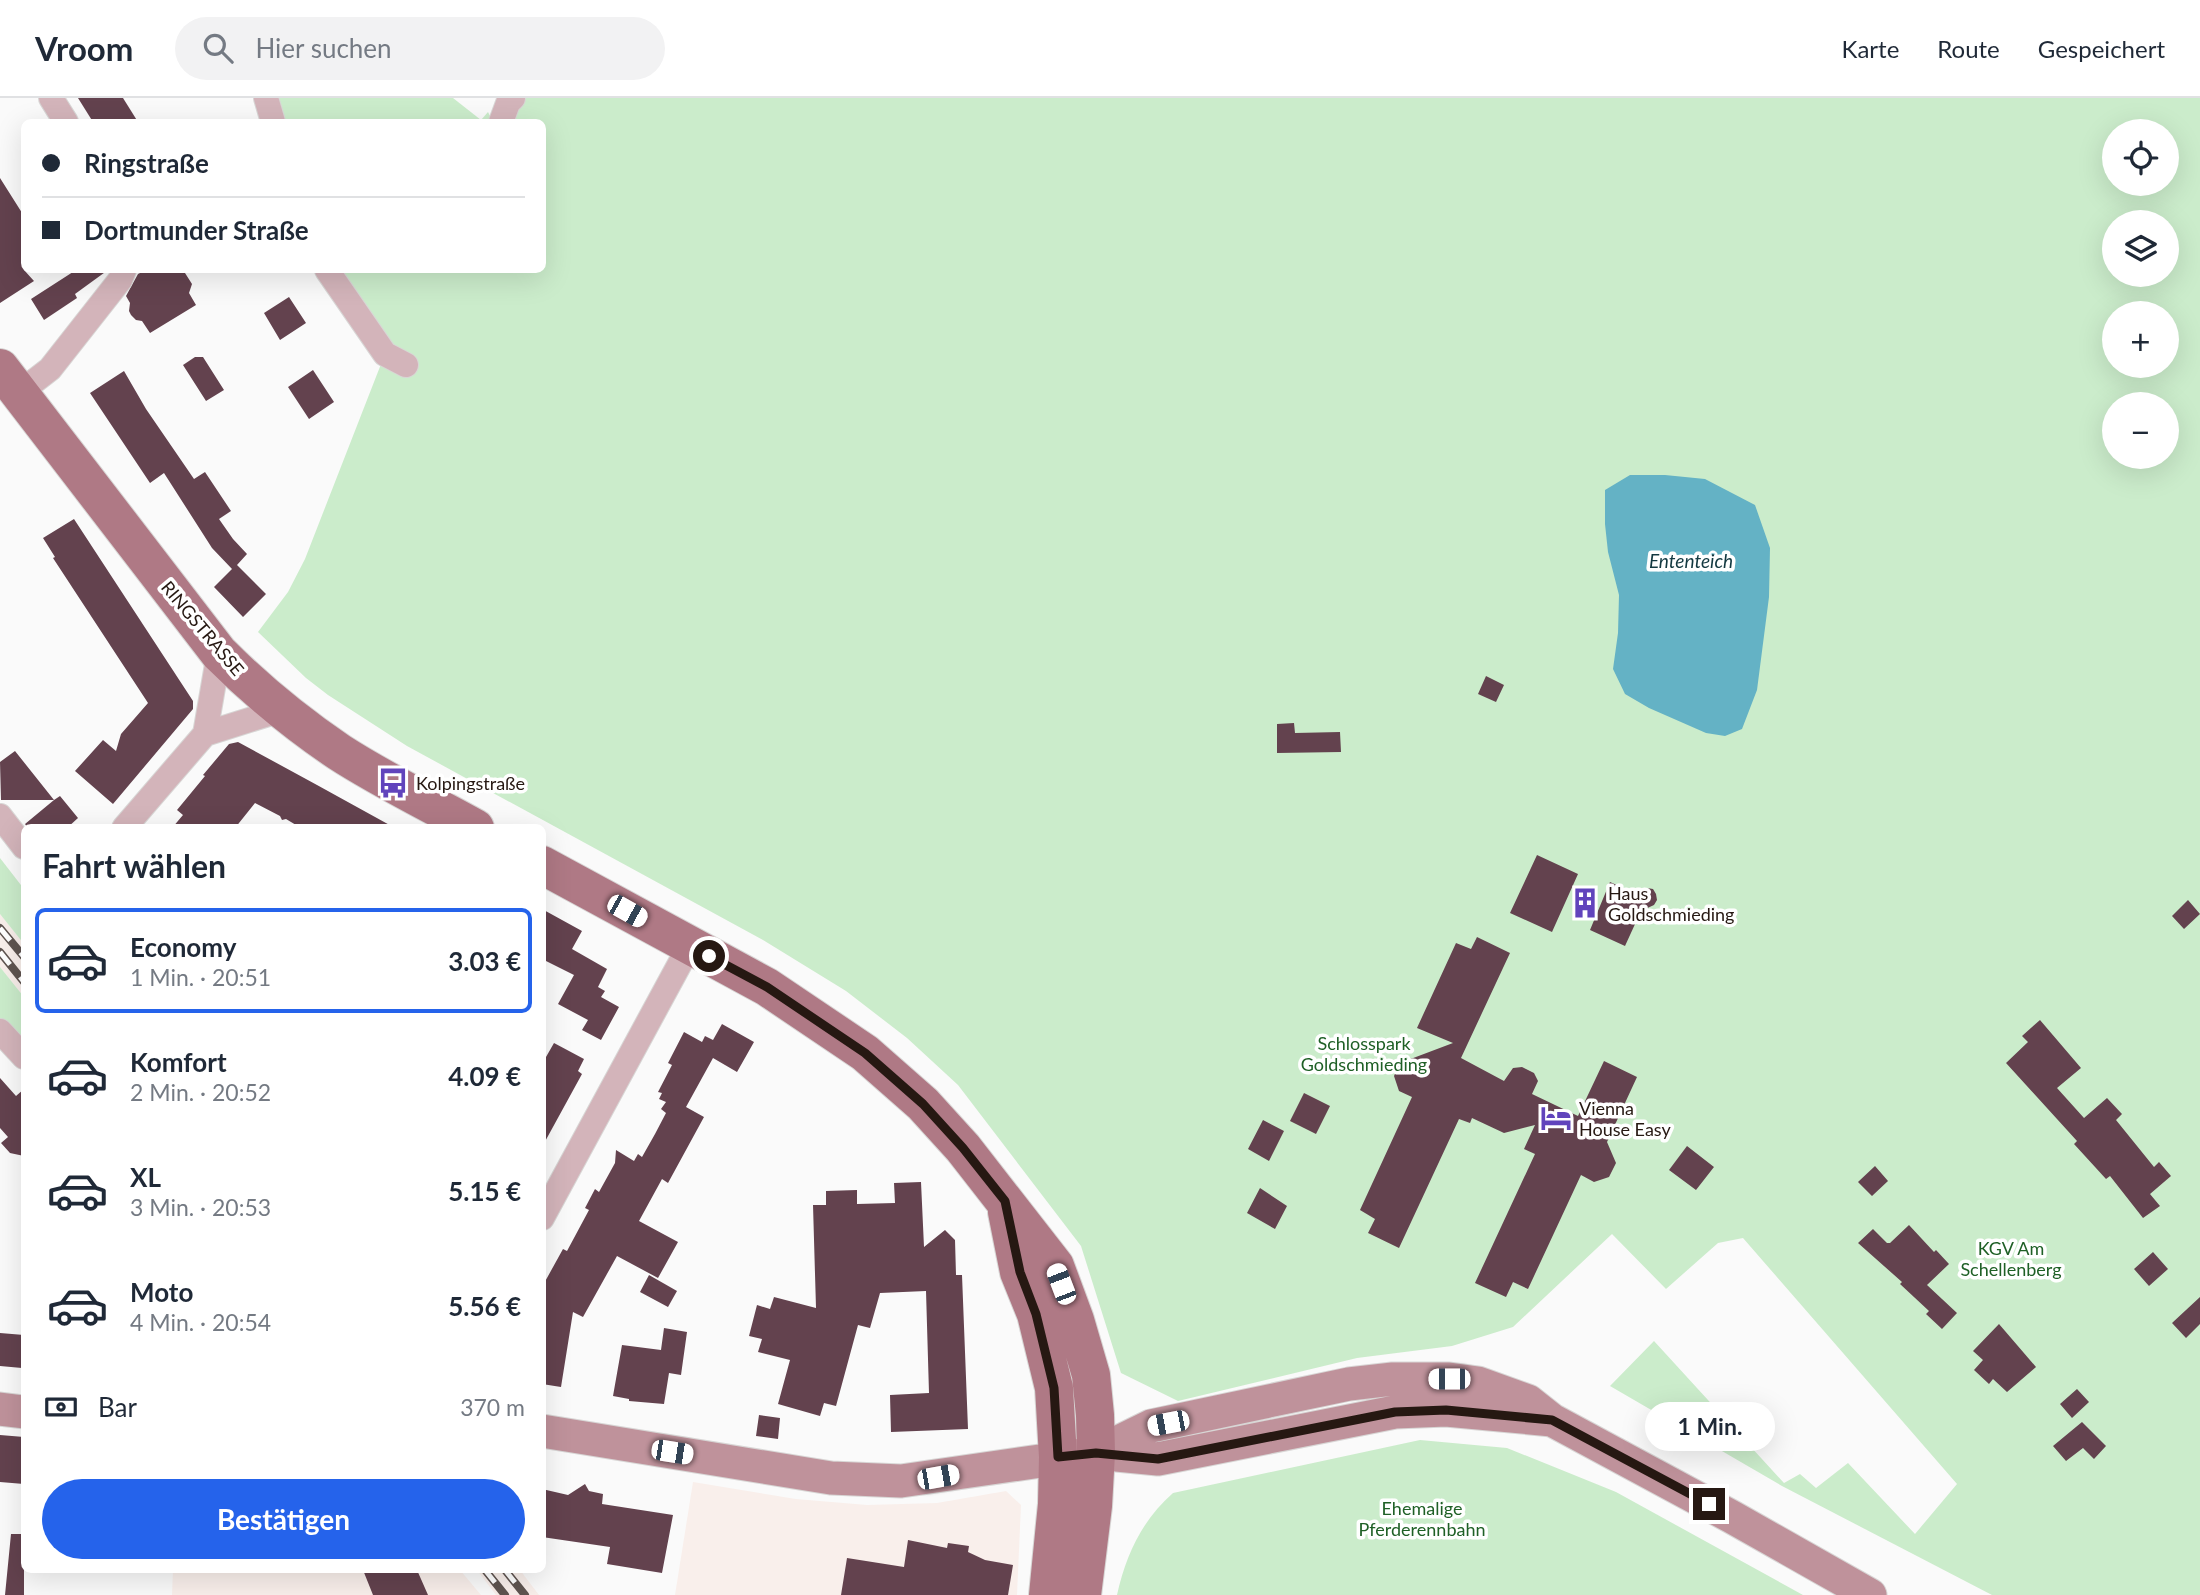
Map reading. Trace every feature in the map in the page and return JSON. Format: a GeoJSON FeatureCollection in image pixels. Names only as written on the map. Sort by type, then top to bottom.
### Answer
{"type":"FeatureCollection","features":[{"type":"Feature","properties":{"kind":"main road","name":"RINGSTRASSE"},"geometry":{"type":"LineString","coordinates":[[10,380],[219,653],[281,710],[340,752],[468,824]]}},
{"type":"Feature","properties":{"kind":"main road"},"geometry":{"type":"LineString","coordinates":[[546,866],[767,987],[865,1053],[923,1104],[963,1148],[1055,1266],[1091,1375],[1096,1453],[1093,1506],[1082,1595]]}},
{"type":"Feature","properties":{"kind":"main road"},"geometry":{"type":"LineString","coordinates":[[1005,1201],[1020,1272],[1036,1314],[1054,1388],[1058,1457],[1057,1504],[1048,1595]]}},
{"type":"Feature","properties":{"kind":"main road"},"geometry":{"type":"LineString","coordinates":[[546,1432],[831,1478],[901,1481],[1096,1453],[1151,1426],[1349,1384],[1393,1379],[1449,1379],[1478,1383],[1528,1401],[1552,1420],[1870,1595]]}},
{"type":"Feature","properties":{"kind":"main road"},"geometry":{"type":"LineString","coordinates":[[0,1409],[21,1412]]}},
{"type":"Feature","properties":{"kind":"street"},"geometry":{"type":"LineString","coordinates":[[51,98],[64,119]]}},
{"type":"Feature","properties":{"kind":"street"},"geometry":{"type":"LineString","coordinates":[[266,98],[272,119]]}},
{"type":"Feature","properties":{"kind":"street"},"geometry":{"type":"LineString","coordinates":[[502,119],[508,103],[513,98]]}},
{"type":"Feature","properties":{"kind":"street","name":"RINGSTRASSE"},"geometry":{"type":"LineString","coordinates":[[10,380],[50,369],[123,273]]}},
{"type":"Feature","properties":{"kind":"street"},"geometry":{"type":"LineString","coordinates":[[329,273],[385,354],[405,365]]}},
{"type":"Feature","properties":{"kind":"street"},"geometry":{"type":"LineString","coordinates":[[127,824],[205,734],[219,653]]}},
{"type":"Feature","properties":{"kind":"street"},"geometry":{"type":"LineString","coordinates":[[205,734],[281,710]]}},
{"type":"Feature","properties":{"kind":"street"},"geometry":{"type":"LineString","coordinates":[[0,816],[21,843]]}},
{"type":"Feature","properties":{"kind":"street"},"geometry":{"type":"LineString","coordinates":[[546,1211],[690,945]]}},
{"type":"Feature","properties":{"kind":"street"},"geometry":{"type":"LineString","coordinates":[[0,1031],[21,1054]]}},
{"type":"Feature","properties":{"kind":"shaded area"},"geometry":{"type":"Polygon","coordinates":[[[0,914],[21,940],[21,993],[0,967],[0,914]]]}},
{"type":"Feature","properties":{"kind":"shaded area"},"geometry":{"type":"Polygon","coordinates":[[[693,1482],[796,1499],[867,1505],[937,1503],[1006,1491],[1021,1505],[1017,1595],[675,1595],[693,1482]]]}},
{"type":"Feature","properties":{"kind":"shaded area"},"geometry":{"type":"Polygon","coordinates":[[[173,1573],[463,1573],[481,1595],[172,1595],[173,1573]]]}},
{"type":"Feature","properties":{"kind":"shaded area"},"geometry":{"type":"Polygon","coordinates":[[[479,1573],[522,1573],[539,1595],[496,1595],[479,1573]]]}},
{"type":"Feature","properties":{"kind":"green space"},"geometry":{"type":"Polygon","coordinates":[[[279,98],[453,98],[480,119],[285,119],[279,98]]]}},
{"type":"Feature","properties":{"kind":"green space"},"geometry":{"type":"Polygon","coordinates":[[[526,98],[2200,98],[2200,1595],[1992,1595],[1782,1486],[1610,1386],[1654,1341],[1784,1483],[1800,1474],[1816,1488],[1848,1463],[1915,1534],[1957,1484],[1743,1238],[1718,1243],[1666,1289],[1612,1234],[1513,1327],[1452,1346],[1357,1358],[1178,1401],[1121,1373],[1081,1246],[958,1085],[907,1038],[846,991],[763,940],[407,746],[306,678],[258,632],[288,592],[305,559],[390,341],[344,273],[546,273],[546,119],[508,119],[526,98]]]}},
{"type":"Feature","properties":{"kind":"green space"},"geometry":{"type":"Polygon","coordinates":[[[488,112],[492,119],[482,119],[488,112]]]}},
{"type":"Feature","properties":{"kind":"green space"},"geometry":{"type":"Polygon","coordinates":[[[0,858],[21,885],[21,940],[0,914],[0,858]]]}},
{"type":"Feature","properties":{"kind":"green space"},"geometry":{"type":"Polygon","coordinates":[[[0,967],[21,993],[21,1049],[0,1025],[0,967]]]}},
{"type":"Feature","properties":{"kind":"green space","name":"Ehemalige Pferderennbahn"},"geometry":{"type":"Polygon","coordinates":[[[1420,1440],[1507,1448],[1616,1492],[1803,1595],[1117,1595],[1130,1552],[1137,1539],[1152,1515],[1173,1493],[1420,1440]]]}},
{"type":"Feature","properties":{"kind":"water","name":"Ententeich"},"geometry":{"type":"Polygon","coordinates":[[[1630,475],[1705,479],[1755,505],[1770,548],[1769,597],[1757,690],[1742,729],[1725,736],[1706,733],[1649,708],[1625,694],[1613,669],[1619,595],[1608,552],[1605,490],[1630,475]]]}},
{"type":"Feature","properties":{"kind":"building"},"geometry":{"type":"Polygon","coordinates":[[[78,98],[123,98],[136,119],[91,119],[78,98]]]}},
{"type":"Feature","properties":{"kind":"building"},"geometry":{"type":"Polygon","coordinates":[[[0,178],[21,211],[21,273],[27,273],[34,281],[0,303],[0,178]]]}},
{"type":"Feature","properties":{"kind":"building"},"geometry":{"type":"Polygon","coordinates":[[[71,273],[104,273],[75,294],[77,298],[44,320],[31,299],[71,273]]]}},
{"type":"Feature","properties":{"kind":"building"},"geometry":{"type":"Polygon","coordinates":[[[185,273],[192,284],[189,293],[196,305],[150,333],[142,321],[136,320],[129,311],[130,303],[126,296],[138,274],[185,273]]]}},
{"type":"Feature","properties":{"kind":"building"},"geometry":{"type":"Polygon","coordinates":[[[289,297],[306,323],[280,340],[264,313],[289,297]]]}},
{"type":"Feature","properties":{"kind":"building"},"geometry":{"type":"Polygon","coordinates":[[[195,357],[203,357],[224,390],[206,401],[183,365],[195,357]]]}},
{"type":"Feature","properties":{"kind":"building"},"geometry":{"type":"Polygon","coordinates":[[[313,370],[334,402],[309,419],[288,387],[313,370]]]}},
{"type":"Feature","properties":{"kind":"building"},"geometry":{"type":"Polygon","coordinates":[[[124,371],[146,409],[194,479],[205,472],[231,511],[219,519],[247,554],[237,565],[266,594],[243,617],[214,587],[232,569],[212,548],[164,473],[150,483],[90,393],[124,371]]]}},
{"type":"Feature","properties":{"kind":"building"},"geometry":{"type":"Polygon","coordinates":[[[74,519],[193,701],[193,709],[113,804],[75,771],[103,740],[116,751],[121,734],[148,703],[53,558],[55,557],[43,538],[74,519]]]}},
{"type":"Feature","properties":{"kind":"building"},"geometry":{"type":"Polygon","coordinates":[[[1486,676],[1504,685],[1496,702],[1478,694],[1486,676]]]}},
{"type":"Feature","properties":{"kind":"building"},"geometry":{"type":"Polygon","coordinates":[[[1294,723],[1295,733],[1340,732],[1341,752],[1277,753],[1277,724],[1294,723]]]}},
{"type":"Feature","properties":{"kind":"building"},"geometry":{"type":"Polygon","coordinates":[[[238,742],[388,824],[294,824],[286,819],[282,820],[280,816],[255,803],[238,824],[175,824],[183,815],[177,810],[229,744],[238,742]]]}},
{"type":"Feature","properties":{"kind":"building"},"geometry":{"type":"Polygon","coordinates":[[[15,751],[54,800],[1,800],[0,762],[15,751]]]}},
{"type":"Feature","properties":{"kind":"building"},"geometry":{"type":"Polygon","coordinates":[[[60,796],[78,818],[71,824],[25,824],[60,796]]]}},
{"type":"Feature","properties":{"kind":"building"},"geometry":{"type":"Polygon","coordinates":[[[1537,855],[1578,874],[1552,932],[1510,913],[1537,855]]]}},
{"type":"Feature","properties":{"kind":"building"},"geometry":{"type":"Polygon","coordinates":[[[1610,882],[1630,891],[1653,889],[1656,894],[1654,905],[1641,911],[1625,946],[1590,930],[1610,882]]]}},
{"type":"Feature","properties":{"kind":"building"},"geometry":{"type":"Polygon","coordinates":[[[2188,900],[2200,914],[2184,929],[2172,916],[2188,900]]]}},
{"type":"Feature","properties":{"kind":"building"},"geometry":{"type":"Polygon","coordinates":[[[546,911],[582,931],[572,949],[607,969],[598,987],[605,991],[601,997],[619,1007],[601,1040],[582,1030],[588,1020],[558,1004],[574,975],[546,961],[546,911]]]}},
{"type":"Feature","properties":{"kind":"building","name":"Vienna House Easy"},"geometry":{"type":"Polygon","coordinates":[[[1477,937],[1510,953],[1461,1058],[1504,1081],[1513,1068],[1522,1067],[1534,1073],[1538,1081],[1532,1094],[1578,1116],[1604,1061],[1637,1077],[1607,1142],[1616,1163],[1609,1177],[1594,1182],[1581,1175],[1528,1289],[1513,1282],[1506,1297],[1475,1283],[1535,1154],[1524,1149],[1535,1125],[1504,1133],[1472,1118],[1470,1123],[1459,1119],[1399,1248],[1368,1233],[1375,1219],[1360,1210],[1412,1097],[1399,1091],[1394,1076],[1400,1063],[1453,1043],[1417,1028],[1456,943],[1471,949],[1477,937]]]}},
{"type":"Feature","properties":{"kind":"building"},"geometry":{"type":"Polygon","coordinates":[[[2040,1020],[2081,1068],[2057,1088],[2084,1118],[2107,1098],[2122,1114],[2116,1120],[2154,1167],[2159,1162],[2171,1176],[2150,1194],[2160,1206],[2143,1218],[2110,1176],[2106,1179],[2074,1144],[2077,1141],[2006,1063],[2028,1042],[2022,1036],[2040,1020]]]}},
{"type":"Feature","properties":{"kind":"building"},"geometry":{"type":"Polygon","coordinates":[[[722,1024],[754,1042],[737,1072],[713,1058],[686,1107],[704,1117],[668,1183],[662,1179],[639,1221],[678,1242],[658,1278],[617,1256],[583,1317],[573,1312],[561,1387],[546,1385],[546,1280],[563,1249],[567,1251],[589,1210],[585,1208],[595,1189],[599,1192],[615,1163],[616,1150],[634,1161],[638,1154],[642,1157],[655,1134],[666,1113],[661,1109],[666,1102],[659,1099],[662,1093],[658,1092],[672,1065],[668,1063],[684,1032],[702,1042],[705,1036],[713,1040],[722,1024]]]}},
{"type":"Feature","properties":{"kind":"building"},"geometry":{"type":"Polygon","coordinates":[[[554,1043],[584,1059],[578,1071],[582,1074],[546,1140],[546,1057],[554,1043]]]}},
{"type":"Feature","properties":{"kind":"building"},"geometry":{"type":"Polygon","coordinates":[[[0,1078],[16,1096],[21,1092],[21,1155],[10,1153],[1,1143],[8,1137],[0,1128],[0,1078]]]}},
{"type":"Feature","properties":{"kind":"building"},"geometry":{"type":"Polygon","coordinates":[[[1304,1093],[1330,1106],[1316,1134],[1290,1121],[1304,1093]]]}},
{"type":"Feature","properties":{"kind":"building"},"geometry":{"type":"Polygon","coordinates":[[[1263,1120],[1284,1131],[1269,1161],[1248,1149],[1263,1120]]]}},
{"type":"Feature","properties":{"kind":"building"},"geometry":{"type":"Polygon","coordinates":[[[1687,1146],[1714,1167],[1696,1190],[1669,1170],[1687,1146]]]}},
{"type":"Feature","properties":{"kind":"building"},"geometry":{"type":"Polygon","coordinates":[[[1875,1166],[1888,1181],[1872,1196],[1858,1182],[1875,1166]]]}},
{"type":"Feature","properties":{"kind":"building"},"geometry":{"type":"Polygon","coordinates":[[[921,1182],[924,1247],[945,1230],[955,1240],[956,1275],[962,1275],[968,1429],[891,1432],[890,1395],[929,1393],[926,1291],[880,1293],[870,1328],[858,1325],[836,1406],[824,1403],[820,1416],[778,1404],[790,1360],[758,1352],[762,1339],[749,1336],[757,1305],[770,1309],[774,1297],[816,1308],[813,1205],[826,1205],[826,1191],[857,1190],[857,1204],[895,1203],[894,1183],[921,1182]]]}},
{"type":"Feature","properties":{"kind":"building"},"geometry":{"type":"Polygon","coordinates":[[[1260,1188],[1287,1206],[1275,1229],[1247,1213],[1260,1188]]]}},
{"type":"Feature","properties":{"kind":"building"},"geometry":{"type":"Polygon","coordinates":[[[1909,1225],[1949,1264],[1927,1285],[1957,1313],[1942,1329],[1926,1314],[1929,1311],[1900,1284],[1902,1282],[1858,1243],[1873,1229],[1890,1243],[1909,1225]]]}},
{"type":"Feature","properties":{"kind":"building"},"geometry":{"type":"Polygon","coordinates":[[[2153,1252],[2168,1269],[2149,1286],[2134,1269],[2153,1252]]]}},
{"type":"Feature","properties":{"kind":"building"},"geometry":{"type":"Polygon","coordinates":[[[649,1275],[677,1291],[668,1307],[640,1292],[649,1275]]]}},
{"type":"Feature","properties":{"kind":"building"},"geometry":{"type":"Polygon","coordinates":[[[2200,1297],[2200,1324],[2186,1338],[2172,1323],[2200,1297]]]}},
{"type":"Feature","properties":{"kind":"building"},"geometry":{"type":"Polygon","coordinates":[[[1999,1324],[2036,1367],[2007,1392],[1993,1379],[1989,1384],[1974,1370],[1983,1360],[1973,1351],[1999,1324]]]}},
{"type":"Feature","properties":{"kind":"building"},"geometry":{"type":"Polygon","coordinates":[[[664,1328],[687,1332],[681,1375],[669,1373],[664,1404],[629,1401],[613,1396],[622,1345],[661,1350],[664,1328]]]}},
{"type":"Feature","properties":{"kind":"building"},"geometry":{"type":"Polygon","coordinates":[[[0,1333],[21,1335],[21,1368],[0,1366],[0,1333]]]}},
{"type":"Feature","properties":{"kind":"building"},"geometry":{"type":"Polygon","coordinates":[[[2077,1389],[2089,1402],[2072,1418],[2060,1404],[2077,1389]]]}},
{"type":"Feature","properties":{"kind":"building"},"geometry":{"type":"Polygon","coordinates":[[[759,1415],[780,1418],[778,1439],[756,1436],[759,1415]]]}},
{"type":"Feature","properties":{"kind":"building"},"geometry":{"type":"Polygon","coordinates":[[[2082,1422],[2106,1446],[2094,1459],[2083,1448],[2066,1461],[2053,1446],[2082,1422]]]}},
{"type":"Feature","properties":{"kind":"building"},"geometry":{"type":"Polygon","coordinates":[[[0,1435],[21,1437],[21,1484],[0,1482],[0,1435]]]}},
{"type":"Feature","properties":{"kind":"building"},"geometry":{"type":"Polygon","coordinates":[[[585,1484],[589,1491],[603,1494],[602,1504],[673,1515],[662,1573],[607,1564],[610,1547],[546,1538],[546,1490],[568,1495],[585,1484]]]}},
{"type":"Feature","properties":{"kind":"building"},"geometry":{"type":"Polygon","coordinates":[[[11,1534],[21,1534],[24,1595],[5,1595],[11,1534]]]}},
{"type":"Feature","properties":{"kind":"building"},"geometry":{"type":"Polygon","coordinates":[[[908,1540],[947,1548],[948,1543],[969,1546],[968,1552],[985,1560],[1013,1565],[1008,1595],[841,1595],[847,1558],[904,1567],[908,1540]]]}},
{"type":"Feature","properties":{"kind":"building"},"geometry":{"type":"Polygon","coordinates":[[[364,1573],[418,1573],[428,1595],[373,1595],[364,1573]]]}},
{"type":"Feature","properties":{"kind":"railway"},"geometry":{"type":"LineString","coordinates":[[0,928],[21,953]]}},
{"type":"Feature","properties":{"kind":"railway"},"geometry":{"type":"LineString","coordinates":[[0,952],[21,978]]}},
{"type":"Feature","properties":{"kind":"railway"},"geometry":{"type":"LineString","coordinates":[[487,1573],[505,1595]]}},
{"type":"Feature","properties":{"kind":"railway"},"geometry":{"type":"LineString","coordinates":[[507,1573],[525,1595]]}},
{"type":"Feature","properties":{"kind":"place","name":"Kolpingstraße"},"geometry":{"type":"Point","coordinates":[393,783]}},
{"type":"Feature","properties":{"kind":"place","name":"Haus Goldschmieding"},"geometry":{"type":"Point","coordinates":[1585,903]}},
{"type":"Feature","properties":{"kind":"place","name":"Vienna House Easy"},"geometry":{"type":"Point","coordinates":[1556,1118]}},
{"type":"Feature","properties":{"kind":"route"},"geometry":{"type":"LineString","coordinates":[[709,956],[767,987],[865,1053],[923,1104],[963,1148],[1005,1201],[1020,1272],[1036,1314],[1054,1388],[1058,1457],[1096,1453],[1158,1459],[1339,1421],[1395,1412],[1446,1410],[1552,1420],[1709,1504]]}},
{"type":"Feature","properties":{"kind":"park label","name":"Schlosspark Goldschmieding"},"geometry":{"type":"Point","coordinates":[1364,1053]}},
{"type":"Feature","properties":{"kind":"park label","name":"KGV Am Schellenberg"},"geometry":{"type":"Point","coordinates":[2011,1258]}}]}
